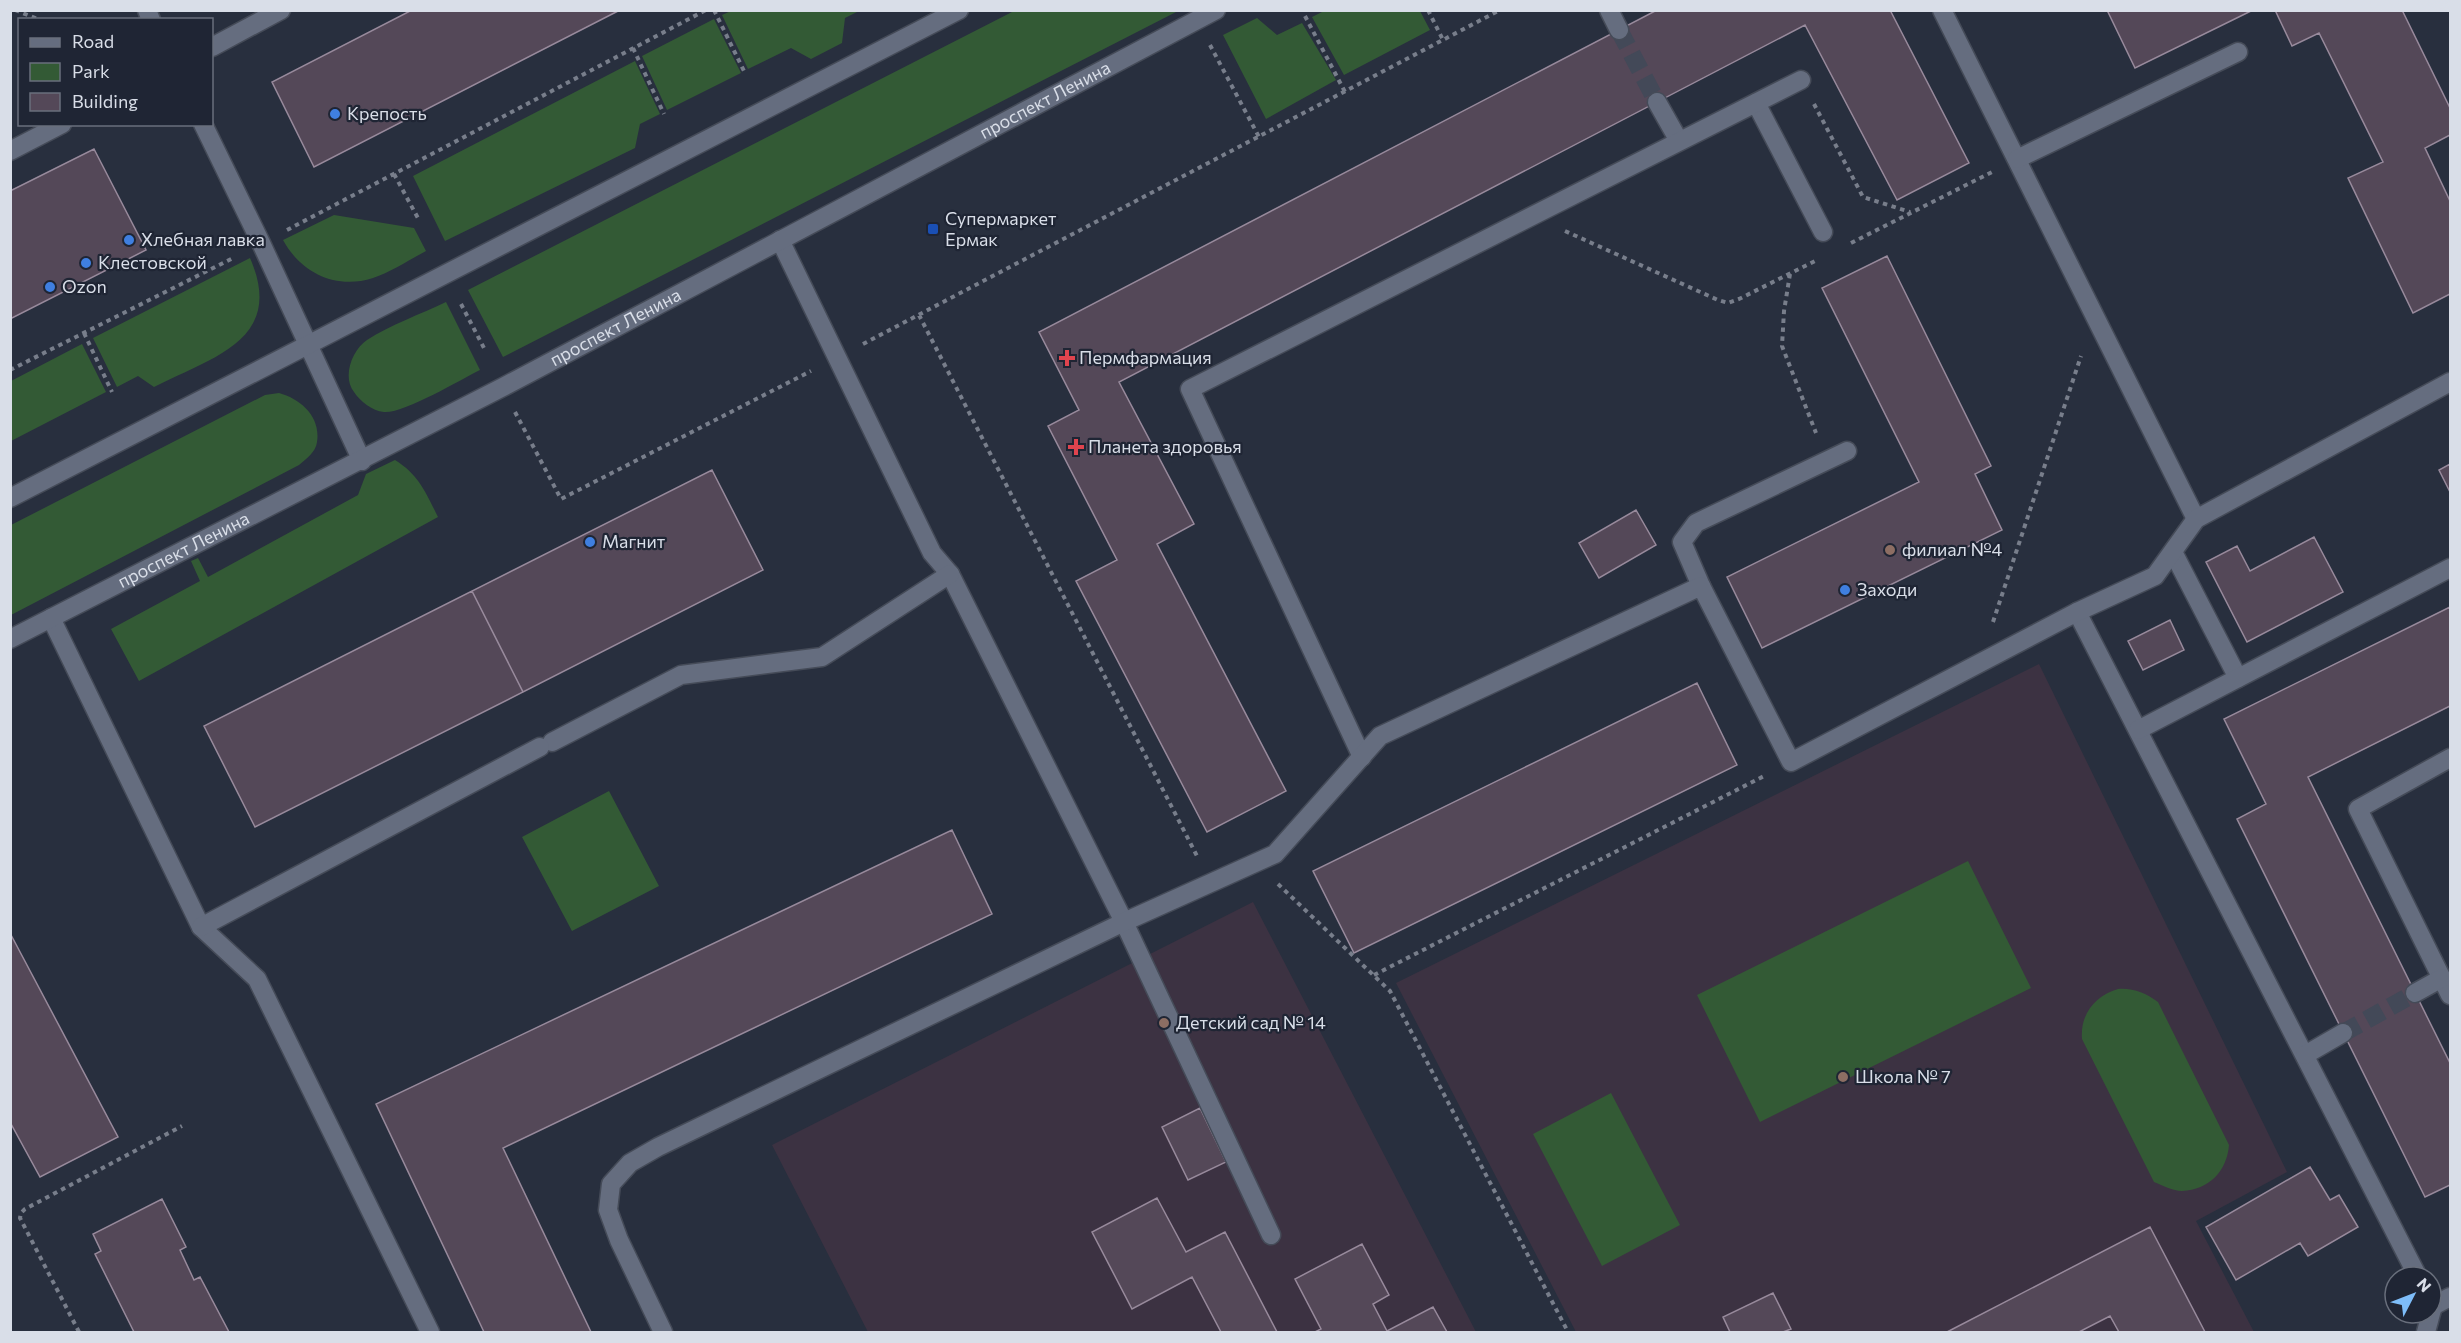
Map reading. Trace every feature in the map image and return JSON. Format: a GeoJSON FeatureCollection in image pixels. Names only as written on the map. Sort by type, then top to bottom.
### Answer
{"type":"FeatureCollection","features":[{"type":"Feature","properties":{"kind":"street"},"geometry":{"type":"LineString","coordinates":[[213,46],[281,10]]}},
{"type":"Feature","properties":{"kind":"street"},"geometry":{"type":"LineString","coordinates":[[10,498],[960,10]]}},
{"type":"Feature","properties":{"kind":"street","name":"проспект Ленина"},"geometry":{"type":"LineString","coordinates":[[10,639],[362,461],[1216,10]]}},
{"type":"Feature","properties":{"kind":"street"},"geometry":{"type":"LineString","coordinates":[[1609,10],[1619,30]]}},
{"type":"Feature","properties":{"kind":"street"},"geometry":{"type":"LineString","coordinates":[[1942,10],[2196,519]]}},
{"type":"Feature","properties":{"kind":"street"},"geometry":{"type":"LineString","coordinates":[[2017,159],[2238,52]]}},
{"type":"Feature","properties":{"kind":"street"},"geometry":{"type":"LineString","coordinates":[[1362,757],[1190,389],[1801,80]]}},
{"type":"Feature","properties":{"kind":"street"},"geometry":{"type":"LineString","coordinates":[[1657,102],[1679,141]]}},
{"type":"Feature","properties":{"kind":"street"},"geometry":{"type":"LineString","coordinates":[[1756,103],[1823,232]]}},
{"type":"Feature","properties":{"kind":"street"},"geometry":{"type":"LineString","coordinates":[[10,151],[58,126]]}},
{"type":"Feature","properties":{"kind":"street"},"geometry":{"type":"LineString","coordinates":[[204,126],[362,461]]}},
{"type":"Feature","properties":{"kind":"street"},"geometry":{"type":"LineString","coordinates":[[780,240],[932,553],[950,574],[1124,922],[1271,1235]]}},
{"type":"Feature","properties":{"kind":"street"},"geometry":{"type":"LineString","coordinates":[[1847,451],[1696,523],[1682,542],[1701,586],[1791,762],[2078,612],[2155,576],[2196,519],[2451,382]]}},
{"type":"Feature","properties":{"kind":"street"},"geometry":{"type":"LineString","coordinates":[[2173,552],[2238,678]]}},
{"type":"Feature","properties":{"kind":"street"},"geometry":{"type":"LineString","coordinates":[[2138,729],[2451,568]]}},
{"type":"Feature","properties":{"kind":"street"},"geometry":{"type":"LineString","coordinates":[[201,927],[681,675],[822,657],[950,574]]}},
{"type":"Feature","properties":{"kind":"street"},"geometry":{"type":"LineString","coordinates":[[663,1332],[619,1240],[608,1210],[611,1184],[630,1163],[658,1147],[1124,922],[1275,854],[1380,736],[1701,586]]}},
{"type":"Feature","properties":{"kind":"street"},"geometry":{"type":"LineString","coordinates":[[2078,612],[2412,1265]]}},
{"type":"Feature","properties":{"kind":"street"},"geometry":{"type":"LineString","coordinates":[[51,618],[201,927],[257,979],[430,1332]]}},
{"type":"Feature","properties":{"kind":"street"},"geometry":{"type":"LineString","coordinates":[[2451,758],[2358,809],[2451,995]]}},
{"type":"Feature","properties":{"kind":"street"},"geometry":{"type":"LineString","coordinates":[[2415,993],[2442,978]]}},
{"type":"Feature","properties":{"kind":"street"},"geometry":{"type":"LineString","coordinates":[[2305,1055],[2343,1033]]}},
{"type":"Feature","properties":{"kind":"path"},"geometry":{"type":"LineString","coordinates":[[15,10],[35,18]]}},
{"type":"Feature","properties":{"kind":"path"},"geometry":{"type":"LineString","coordinates":[[10,370],[261,243],[706,10]]}},
{"type":"Feature","properties":{"kind":"path"},"geometry":{"type":"LineString","coordinates":[[714,10],[745,73]]}},
{"type":"Feature","properties":{"kind":"path"},"geometry":{"type":"LineString","coordinates":[[1428,10],[1443,40]]}},
{"type":"Feature","properties":{"kind":"path"},"geometry":{"type":"LineString","coordinates":[[514,409],[561,499],[837,358],[1500,10]]}},
{"type":"Feature","properties":{"kind":"path"},"geometry":{"type":"LineString","coordinates":[[1305,16],[1345,92]]}},
{"type":"Feature","properties":{"kind":"path"},"geometry":{"type":"LineString","coordinates":[[1210,44],[1259,137]]}},
{"type":"Feature","properties":{"kind":"path"},"geometry":{"type":"LineString","coordinates":[[633,48],[664,114]]}},
{"type":"Feature","properties":{"kind":"path"},"geometry":{"type":"LineString","coordinates":[[1801,80],[1863,197],[1911,213]]}},
{"type":"Feature","properties":{"kind":"path"},"geometry":{"type":"LineString","coordinates":[[1841,248],[2017,159]]}},
{"type":"Feature","properties":{"kind":"path"},"geometry":{"type":"LineString","coordinates":[[394,174],[419,220]]}},
{"type":"Feature","properties":{"kind":"path"},"geometry":{"type":"LineString","coordinates":[[1531,216],[1728,303],[1821,258]]}},
{"type":"Feature","properties":{"kind":"path"},"geometry":{"type":"LineString","coordinates":[[1790,273],[1784,311],[1782,346],[1828,460]]}},
{"type":"Feature","properties":{"kind":"path"},"geometry":{"type":"LineString","coordinates":[[461,304],[485,350]]}},
{"type":"Feature","properties":{"kind":"path"},"geometry":{"type":"LineString","coordinates":[[919,315],[1210,883]]}},
{"type":"Feature","properties":{"kind":"path"},"geometry":{"type":"LineString","coordinates":[[1979,664],[2095,315]]}},
{"type":"Feature","properties":{"kind":"path"},"geometry":{"type":"LineString","coordinates":[[84,333],[112,392]]}},
{"type":"Feature","properties":{"kind":"path"},"geometry":{"type":"LineString","coordinates":[[1374,975],[1791,762]]}},
{"type":"Feature","properties":{"kind":"path"},"geometry":{"type":"LineString","coordinates":[[1256,863],[1390,991],[1568,1332]]}},
{"type":"Feature","properties":{"kind":"path"},"geometry":{"type":"LineString","coordinates":[[80,1332],[20,1218],[21,1213],[182,1126]]}},
{"type":"Feature","properties":{"kind":"shaded area","name":"Школа № 7"},"geometry":{"type":"Polygon","coordinates":[[[2039,664],[2287,1172],[2196,1221],[2254,1332],[1576,1332],[1396,983],[2039,664]]]}},
{"type":"Feature","properties":{"kind":"shaded area","name":"Детский сад № 14"},"geometry":{"type":"Polygon","coordinates":[[[1253,902],[1476,1332],[868,1332],[772,1145],[1253,902]]]}},
{"type":"Feature","properties":{"kind":"green space"},"geometry":{"type":"Polygon","coordinates":[[[731,11],[859,11],[845,18],[842,43],[811,59],[791,48],[748,69],[722,15],[731,11]]]}},
{"type":"Feature","properties":{"kind":"green space"},"geometry":{"type":"Polygon","coordinates":[[[1014,11],[1178,11],[503,357],[468,290],[1014,11]]]}},
{"type":"Feature","properties":{"kind":"green space"},"geometry":{"type":"Polygon","coordinates":[[[1324,11],[1420,11],[1430,30],[1344,75],[1312,17],[1324,11]]]}},
{"type":"Feature","properties":{"kind":"green space"},"geometry":{"type":"Polygon","coordinates":[[[1257,18],[1277,35],[1302,23],[1336,80],[1266,119],[1223,35],[1257,18]]]}},
{"type":"Feature","properties":{"kind":"green space"},"geometry":{"type":"Polygon","coordinates":[[[714,19],[741,73],[667,110],[642,56],[714,19]]]}},
{"type":"Feature","properties":{"kind":"green space"},"geometry":{"type":"Polygon","coordinates":[[[635,61],[660,114],[640,124],[635,148],[445,241],[413,176],[635,61]]]}},
{"type":"Feature","properties":{"kind":"green space"},"geometry":{"type":"Polygon","coordinates":[[[334,215],[414,228],[426,251],[373,278],[346,282],[321,276],[299,262],[283,240],[334,215]]]}},
{"type":"Feature","properties":{"kind":"green space"},"geometry":{"type":"Polygon","coordinates":[[[250,258],[259,286],[258,309],[251,327],[237,342],[199,366],[154,387],[138,376],[117,387],[93,338],[250,258]]]}},
{"type":"Feature","properties":{"kind":"green space"},"geometry":{"type":"Polygon","coordinates":[[[446,302],[480,370],[404,408],[384,412],[371,408],[363,402],[350,386],[349,379],[350,364],[357,350],[367,340],[386,329],[446,302]]]}},
{"type":"Feature","properties":{"kind":"green space"},"geometry":{"type":"Polygon","coordinates":[[[82,344],[106,392],[11,441],[11,381],[82,344]]]}},
{"type":"Feature","properties":{"kind":"green space"},"geometry":{"type":"Polygon","coordinates":[[[279,393],[295,400],[308,410],[316,425],[315,449],[299,465],[11,615],[11,525],[265,395],[279,393]]]}},
{"type":"Feature","properties":{"kind":"green space"},"geometry":{"type":"Polygon","coordinates":[[[395,460],[416,478],[438,517],[139,681],[111,629],[200,581],[191,561],[198,558],[208,577],[358,495],[366,474],[395,460]]]}},
{"type":"Feature","properties":{"kind":"green space"},"geometry":{"type":"Polygon","coordinates":[[[609,791],[659,886],[572,931],[522,837],[609,791]]]}},
{"type":"Feature","properties":{"kind":"green space"},"geometry":{"type":"Polygon","coordinates":[[[1968,861],[2031,988],[1760,1122],[1697,995],[1968,861]]]}},
{"type":"Feature","properties":{"kind":"green space"},"geometry":{"type":"Polygon","coordinates":[[[2118,989],[2139,992],[2158,1002],[2229,1145],[2225,1163],[2220,1171],[2208,1183],[2200,1187],[2179,1191],[2154,1182],[2082,1039],[2086,1014],[2091,1007],[2102,996],[2118,989]]]}},
{"type":"Feature","properties":{"kind":"green space"},"geometry":{"type":"Polygon","coordinates":[[[1611,1093],[1680,1225],[1602,1266],[1533,1134],[1611,1093]]]}},
{"type":"Feature","properties":{"kind":"building"},"geometry":{"type":"Polygon","coordinates":[[[412,10],[620,10],[314,167],[272,82],[412,10]]]}},
{"type":"Feature","properties":{"kind":"building"},"geometry":{"type":"Polygon","coordinates":[[[1657,10],[1890,10],[1969,163],[1897,200],[1805,25],[1119,382],[1194,524],[1157,544],[1286,791],[1207,832],[1076,581],[1117,560],[1048,426],[1079,410],[1039,332],[1657,10]]]}},
{"type":"Feature","properties":{"kind":"building"},"geometry":{"type":"Polygon","coordinates":[[[2107,10],[2253,10],[2135,68],[2107,10]]]}},
{"type":"Feature","properties":{"kind":"building"},"geometry":{"type":"Polygon","coordinates":[[[2275,10],[2402,10],[2450,108],[2450,135],[2425,148],[2450,201],[2450,294],[2413,313],[2348,178],[2383,162],[2319,33],[2292,46],[2275,10]]]}},
{"type":"Feature","properties":{"kind":"building"},"geometry":{"type":"Polygon","coordinates":[[[94,149],[146,250],[10,319],[10,191],[94,149]]]}},
{"type":"Feature","properties":{"kind":"building"},"geometry":{"type":"Polygon","coordinates":[[[1887,256],[1991,466],[1975,474],[2002,530],[1762,648],[1727,577],[1919,482],[1822,288],[1887,256]]]}},
{"type":"Feature","properties":{"kind":"building"},"geometry":{"type":"Polygon","coordinates":[[[2450,464],[2450,492],[2439,470],[2450,464]]]}},
{"type":"Feature","properties":{"kind":"building"},"geometry":{"type":"Polygon","coordinates":[[[712,470],[763,570],[523,692],[472,591],[712,470]]]}},
{"type":"Feature","properties":{"kind":"building"},"geometry":{"type":"Polygon","coordinates":[[[1636,510],[1656,545],[1599,578],[1579,543],[1636,510]]]}},
{"type":"Feature","properties":{"kind":"building"},"geometry":{"type":"Polygon","coordinates":[[[2314,537],[2343,592],[2247,642],[2206,562],[2237,546],[2250,571],[2314,537]]]}},
{"type":"Feature","properties":{"kind":"building"},"geometry":{"type":"Polygon","coordinates":[[[472,591],[523,692],[255,827],[204,726],[472,591]]]}},
{"type":"Feature","properties":{"kind":"building"},"geometry":{"type":"Polygon","coordinates":[[[2450,607],[2450,706],[2308,777],[2450,1063],[2450,1185],[2425,1197],[2237,819],[2266,804],[2224,719],[2450,607]]]}},
{"type":"Feature","properties":{"kind":"building"},"geometry":{"type":"Polygon","coordinates":[[[2170,620],[2184,650],[2143,670],[2128,641],[2170,620]]]}},
{"type":"Feature","properties":{"kind":"building"},"geometry":{"type":"Polygon","coordinates":[[[1697,683],[1737,765],[1354,953],[1313,871],[1697,683]]]}},
{"type":"Feature","properties":{"kind":"building"},"geometry":{"type":"Polygon","coordinates":[[[952,830],[992,914],[503,1148],[591,1332],[484,1332],[376,1104],[952,830]]]}},
{"type":"Feature","properties":{"kind":"building"},"geometry":{"type":"Polygon","coordinates":[[[10,933],[118,1137],[40,1177],[10,1122],[10,933]]]}},
{"type":"Feature","properties":{"kind":"building"},"geometry":{"type":"Polygon","coordinates":[[[1200,1108],[1226,1162],[1188,1180],[1162,1127],[1200,1108]]]}},
{"type":"Feature","properties":{"kind":"building"},"geometry":{"type":"Polygon","coordinates":[[[2310,1167],[2330,1200],[2339,1195],[2358,1227],[2308,1256],[2300,1243],[2236,1280],[2206,1227],[2310,1167]]]}},
{"type":"Feature","properties":{"kind":"building"},"geometry":{"type":"Polygon","coordinates":[[[1157,1198],[1186,1252],[1225,1232],[1277,1332],[1221,1332],[1192,1277],[1132,1309],[1092,1232],[1157,1198]]]}},
{"type":"Feature","properties":{"kind":"building"},"geometry":{"type":"Polygon","coordinates":[[[162,1199],[186,1247],[180,1250],[194,1280],[200,1277],[229,1332],[134,1332],[95,1254],[101,1251],[93,1234],[162,1199]]]}},
{"type":"Feature","properties":{"kind":"building"},"geometry":{"type":"Polygon","coordinates":[[[2150,1227],[2205,1332],[2119,1332],[2110,1316],[2079,1332],[1947,1332],[2150,1227]]]}},
{"type":"Feature","properties":{"kind":"building"},"geometry":{"type":"Polygon","coordinates":[[[1362,1244],[1389,1295],[1373,1304],[1387,1331],[1433,1307],[1447,1332],[1315,1332],[1321,1329],[1295,1279],[1362,1244]]]}},
{"type":"Feature","properties":{"kind":"building"},"geometry":{"type":"Polygon","coordinates":[[[1773,1293],[1791,1329],[1783,1332],[1730,1332],[1723,1317],[1773,1293]]]}},
{"type":"Feature","properties":{"kind":"tunnel"},"geometry":{"type":"LineString","coordinates":[[1619,30],[1657,102]]}},
{"type":"Feature","properties":{"kind":"tunnel"},"geometry":{"type":"LineString","coordinates":[[2343,1033],[2415,993]]}},
{"type":"Feature","properties":{"kind":"place","name":"Крепость"},"geometry":{"type":"Point","coordinates":[335,114]}},
{"type":"Feature","properties":{"kind":"place","name":"Супермаркет Ермак"},"geometry":{"type":"Point","coordinates":[933,229]}},
{"type":"Feature","properties":{"kind":"place","name":"Хлебная лавка"},"geometry":{"type":"Point","coordinates":[129,240]}},
{"type":"Feature","properties":{"kind":"place","name":"Клестовской"},"geometry":{"type":"Point","coordinates":[86,263]}},
{"type":"Feature","properties":{"kind":"place","name":"Ozon"},"geometry":{"type":"Point","coordinates":[50,287]}},
{"type":"Feature","properties":{"kind":"place","name":"Пермфармация"},"geometry":{"type":"Point","coordinates":[1067,358]}},
{"type":"Feature","properties":{"kind":"place","name":"Планета здоровья"},"geometry":{"type":"Point","coordinates":[1076,447]}},
{"type":"Feature","properties":{"kind":"place","name":"Магнит"},"geometry":{"type":"Point","coordinates":[590,542]}},
{"type":"Feature","properties":{"kind":"place","name":"филиал №4"},"geometry":{"type":"Point","coordinates":[1890,550]}},
{"type":"Feature","properties":{"kind":"place","name":"Заходи"},"geometry":{"type":"Point","coordinates":[1845,590]}},
{"type":"Feature","properties":{"kind":"place","name":"Детский сад № 14"},"geometry":{"type":"Point","coordinates":[1164,1023]}},
{"type":"Feature","properties":{"kind":"place","name":"Школа № 7"},"geometry":{"type":"Point","coordinates":[1843,1077]}}]}
